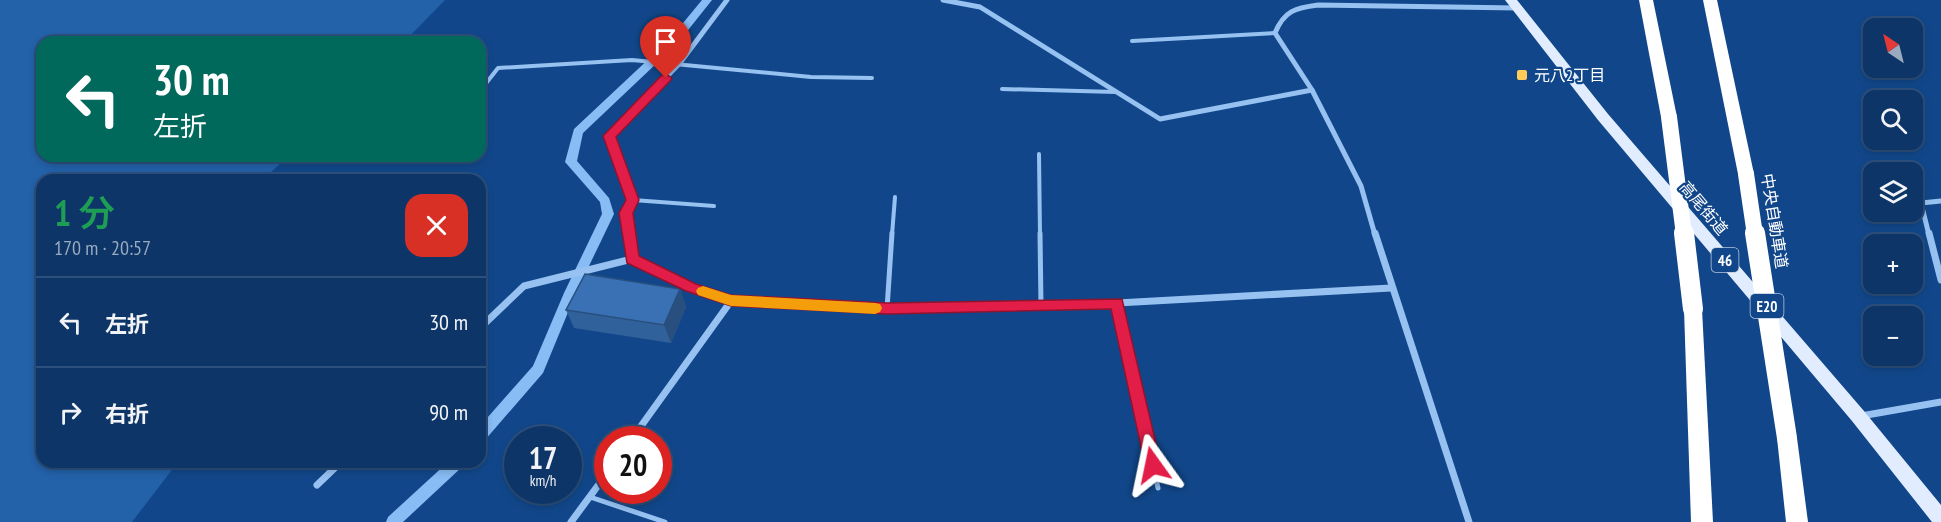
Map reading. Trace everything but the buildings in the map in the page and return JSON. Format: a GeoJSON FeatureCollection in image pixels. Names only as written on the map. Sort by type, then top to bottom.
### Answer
{"type":"FeatureCollection","features":[{"type":"Feature","properties":{"kind":"highway"},"geometry":{"type":"LineString","coordinates":[[1646,0],[1669,117],[1693,309],[1702,522]]}},
{"type":"Feature","properties":{"kind":"highway","name":"中央自動車道"},"geometry":{"type":"LineString","coordinates":[[1710,0],[1746,174],[1787,438],[1797,522]]}},
{"type":"Feature","properties":{"kind":"main road","name":"高尾街道"},"geometry":{"type":"LineString","coordinates":[[1514,4],[1603,117],[1858,416],[1941,519]]}},
{"type":"Feature","properties":{"kind":"street"},"geometry":{"type":"LineString","coordinates":[[632,259],[626,213],[633,200],[609,136],[680,63],[727,0]]}},
{"type":"Feature","properties":{"kind":"street"},"geometry":{"type":"LineString","coordinates":[[943,0],[980,7],[1160,119],[1312,90]]}},
{"type":"Feature","properties":{"kind":"street"},"geometry":{"type":"LineString","coordinates":[[1469,522],[1391,288],[1362,186],[1312,90],[1275,33],[1281,16],[1293,8],[1318,5],[1514,4]]}},
{"type":"Feature","properties":{"kind":"street"},"geometry":{"type":"LineString","coordinates":[[1941,201],[1921,203],[1941,280]]}},
{"type":"Feature","properties":{"kind":"street"},"geometry":{"type":"LineString","coordinates":[[486,322],[524,286],[632,259],[691,287],[731,301],[887,309],[1117,303],[1391,288]]}},
{"type":"Feature","properties":{"kind":"street"},"geometry":{"type":"LineString","coordinates":[[641,426],[731,301]]}},
{"type":"Feature","properties":{"kind":"street"},"geometry":{"type":"LineString","coordinates":[[1858,416],[1941,402]]}},
{"type":"Feature","properties":{"kind":"street"},"geometry":{"type":"LineString","coordinates":[[317,485],[335,468]]}},
{"type":"Feature","properties":{"kind":"street"},"geometry":{"type":"LineString","coordinates":[[571,522],[594,491]]}},
{"type":"Feature","properties":{"kind":"lane"},"geometry":{"type":"LineString","coordinates":[[1132,41],[1275,33]]}},
{"type":"Feature","properties":{"kind":"lane"},"geometry":{"type":"LineString","coordinates":[[486,83],[498,68],[632,60],[811,77],[872,78]]}},
{"type":"Feature","properties":{"kind":"lane"},"geometry":{"type":"LineString","coordinates":[[1002,89],[1116,92]]}},
{"type":"Feature","properties":{"kind":"lane"},"geometry":{"type":"LineString","coordinates":[[1039,154],[1041,306]]}},
{"type":"Feature","properties":{"kind":"lane"},"geometry":{"type":"LineString","coordinates":[[887,309],[895,197]]}},
{"type":"Feature","properties":{"kind":"lane"},"geometry":{"type":"LineString","coordinates":[[633,200],[714,206]]}},
{"type":"Feature","properties":{"kind":"lane"},"geometry":{"type":"LineString","coordinates":[[1117,303],[1158,488]]}},
{"type":"Feature","properties":{"kind":"lane"},"geometry":{"type":"LineString","coordinates":[[590,497],[665,522]]}},
{"type":"Feature","properties":{"kind":"shaded area"},"geometry":{"type":"Polygon","coordinates":[[[0,0],[445,0],[410,36],[36,36],[36,162],[282,162],[269,174],[36,174],[36,468],[173,468],[132,522],[0,522],[0,0]]]}},
{"type":"Feature","properties":{"kind":"waterway"},"geometry":{"type":"LineString","coordinates":[[486,429],[538,369],[570,293],[608,214],[605,201],[571,162],[578,132],[673,42],[707,0]]}},
{"type":"Feature","properties":{"kind":"waterway"},"geometry":{"type":"LineString","coordinates":[[393,522],[452,468]]}},
{"type":"Feature","properties":{"kind":"slow traffic"},"geometry":{"type":"LineString","coordinates":[[703,291],[731,301],[875,308]]}},
{"type":"Feature","properties":{"kind":"place","name":"元八2丁目"},"geometry":{"type":"Point","coordinates":[1522,75]}},
{"type":"Feature","properties":{"kind":"route"},"geometry":{"type":"LineString","coordinates":[[666,78],[609,136],[633,200],[626,213],[632,259],[691,287],[731,301],[887,309],[1117,303],[1153,465]]}}]}
